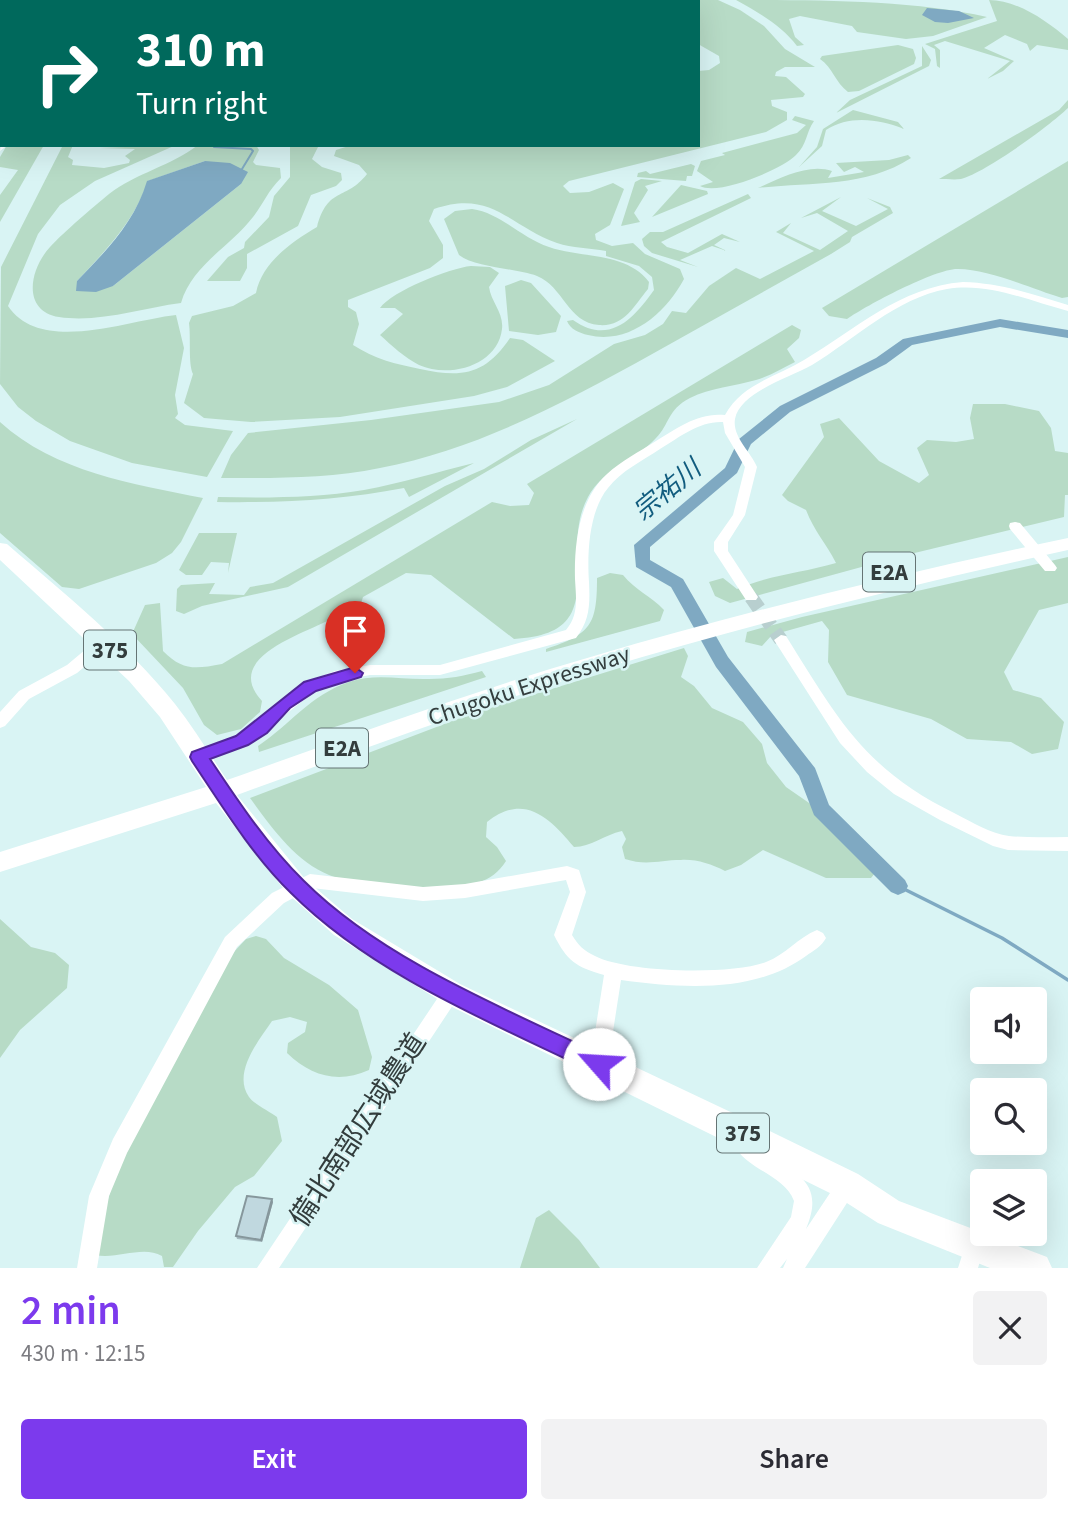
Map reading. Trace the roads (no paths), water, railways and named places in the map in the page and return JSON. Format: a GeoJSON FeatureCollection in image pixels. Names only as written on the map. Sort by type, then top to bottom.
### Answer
{"type":"FeatureCollection","features":[{"type":"Feature","properties":{"kind":"highway","name":"Chugoku Expressway"},"geometry":{"type":"LineString","coordinates":[[0,849],[102,819],[436,702],[912,567],[1068,533]]}},
{"type":"Feature","properties":{"kind":"highway","name":"Chugoku Expressway"},"geometry":{"type":"LineString","coordinates":[[716,622],[1068,544]]}},
{"type":"Feature","properties":{"kind":"highway","name":"375"},"geometry":{"type":"LineString","coordinates":[[0,549],[137,675],[168,711],[232,807],[296,886],[343,927],[451,993],[847,1185],[971,1258],[1036,1268]]}},
{"type":"Feature","properties":{"kind":"highway","name":"Chugoku Expressway"},"geometry":{"type":"LineString","coordinates":[[0,862],[105,831],[442,712],[682,632]]}},
{"type":"Feature","properties":{"kind":"street"},"geometry":{"type":"LineString","coordinates":[[729,419],[751,393],[811,360],[871,319],[937,289],[962,285],[985,286],[1068,308]]}},
{"type":"Feature","properties":{"kind":"street"},"geometry":{"type":"LineString","coordinates":[[202,760],[242,741],[261,728],[284,704],[310,687],[340,675],[370,670],[440,670],[571,634],[580,625],[582,615],[582,572],[589,516],[598,492],[617,473],[672,436],[711,417],[729,419]]}},
{"type":"Feature","properties":{"kind":"street"},"geometry":{"type":"LineString","coordinates":[[729,419],[732,436],[751,467],[739,515],[721,542],[721,551],[751,597]]}},
{"type":"Feature","properties":{"kind":"street"},"geometry":{"type":"LineString","coordinates":[[1014,526],[1050,568]]}},
{"type":"Feature","properties":{"kind":"street"},"geometry":{"type":"LineString","coordinates":[[781,640],[827,713],[862,756],[906,794],[993,839],[1007,843],[1068,844]]}},
{"type":"Feature","properties":{"kind":"street"},"geometry":{"type":"LineString","coordinates":[[0,722],[24,695],[72,669],[103,643]]}},
{"type":"Feature","properties":{"kind":"street"},"geometry":{"type":"LineString","coordinates":[[87,1268],[99,1196],[120,1146],[199,996],[231,942],[278,898],[296,886],[325,880],[383,891],[423,894],[466,891],[567,873],[573,875],[578,892],[563,935],[564,942],[580,957],[612,972],[734,977],[765,970],[817,938]]}},
{"type":"Feature","properties":{"kind":"street"},"geometry":{"type":"LineString","coordinates":[[599,1064],[612,972]]}},
{"type":"Feature","properties":{"kind":"street","name":"備北南部広域農道"},"geometry":{"type":"LineString","coordinates":[[267,1268],[451,993]]}},
{"type":"Feature","properties":{"kind":"street"},"geometry":{"type":"LineString","coordinates":[[729,1126],[758,1160],[793,1181],[806,1199],[805,1214],[767,1268]]}},
{"type":"Feature","properties":{"kind":"street"},"geometry":{"type":"LineString","coordinates":[[793,1268],[847,1185]]}},
{"type":"Feature","properties":{"kind":"water"},"geometry":{"type":"Polygon","coordinates":[[[927,8],[959,11],[974,18],[948,23],[935,22],[922,15],[927,8]]]}},
{"type":"Feature","properties":{"kind":"water"},"geometry":{"type":"Polygon","coordinates":[[[205,161],[230,163],[248,172],[241,184],[113,286],[96,292],[76,291],[77,281],[127,223],[147,181],[205,161]]]}},
{"type":"Feature","properties":{"kind":"waterway"},"geometry":{"type":"LineString","coordinates":[[214,147],[251,149],[253,151],[242,169]]}},
{"type":"Feature","properties":{"kind":"waterway","name":"宗祐川"},"geometry":{"type":"LineString","coordinates":[[898,886],[821,809],[808,773],[722,662],[677,583],[642,563],[642,545],[732,470],[744,442],[785,409],[881,361],[908,342],[1000,323],[1068,334]]}},
{"type":"Feature","properties":{"kind":"waterway"},"geometry":{"type":"LineString","coordinates":[[898,886],[1002,938],[1068,980]]}},
{"type":"Feature","properties":{"kind":"tunnel"},"geometry":{"type":"LineString","coordinates":[[751,597],[781,640]]}}]}
